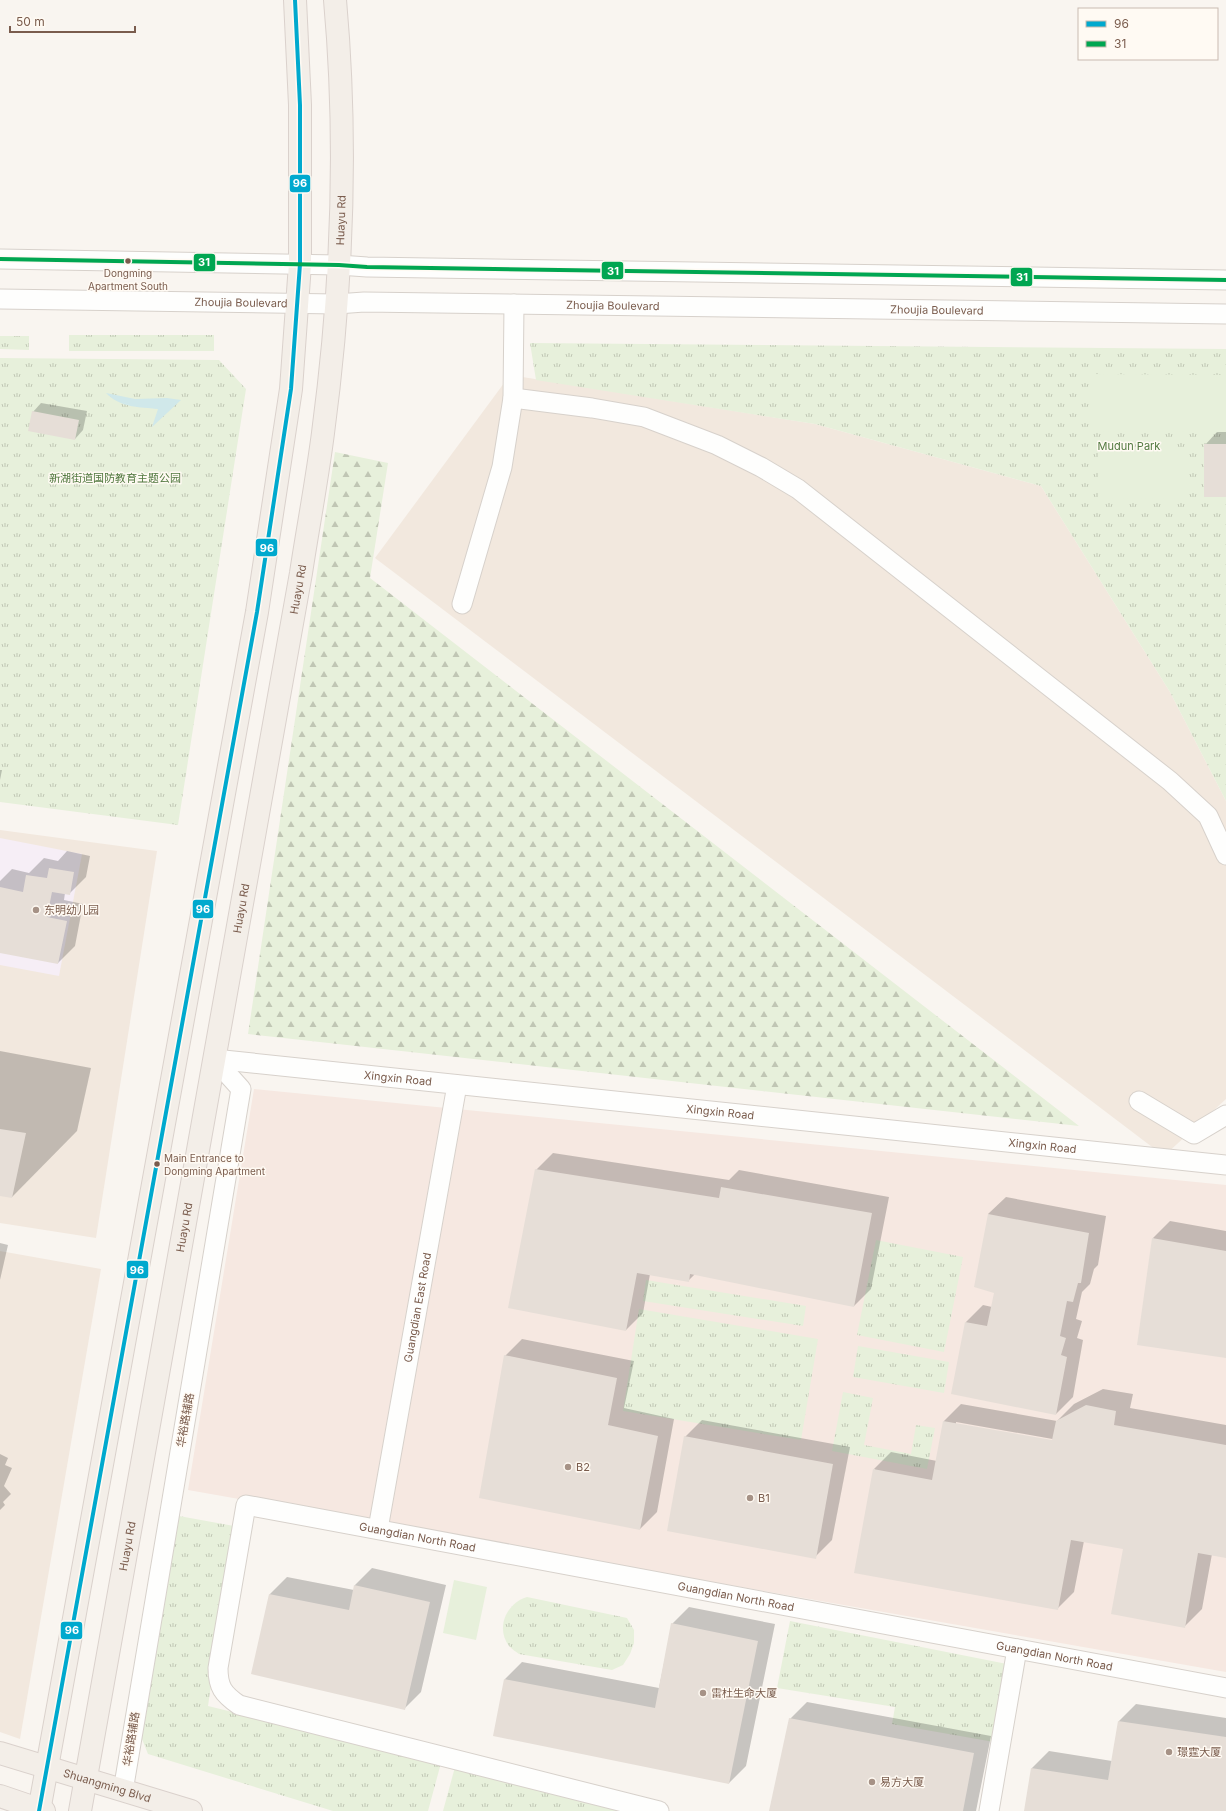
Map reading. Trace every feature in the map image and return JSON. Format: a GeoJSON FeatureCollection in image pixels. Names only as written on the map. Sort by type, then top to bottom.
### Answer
{"type":"FeatureCollection","features":[{"type":"Feature","properties":{"kind":"main road"},"geometry":{"type":"LineString","coordinates":[[0,1796],[41,1810],[47,1768],[257,612],[290,397],[298,304],[300,264],[300,106],[295,0]]}},
{"type":"Feature","properties":{"kind":"main road","name":"Huayu Rd"},"geometry":{"type":"LineString","coordinates":[[80,1811],[301,573],[323,434],[337,304],[342,184],[341,66],[335,0]]}},
{"type":"Feature","properties":{"kind":"main road","name":"Shuangming Blvd"},"geometry":{"type":"LineString","coordinates":[[0,1753],[191,1811]]}},
{"type":"Feature","properties":{"kind":"street"},"geometry":{"type":"LineString","coordinates":[[0,259],[300,264],[366,267],[1226,280]]}},
{"type":"Feature","properties":{"kind":"street","name":"Zhoujia Boulevard"},"geometry":{"type":"LineString","coordinates":[[0,299],[298,304],[364,302],[1226,314]]}},
{"type":"Feature","properties":{"kind":"street"},"geometry":{"type":"LineString","coordinates":[[462,604],[502,467],[513,398],[514,304]]}},
{"type":"Feature","properties":{"kind":"street"},"geometry":{"type":"LineString","coordinates":[[513,398],[592,408],[644,417],[718,445],[761,467],[798,489],[1170,782],[1208,816],[1226,856]]}},
{"type":"Feature","properties":{"kind":"street","name":"Xingxin Road"},"geometry":{"type":"LineString","coordinates":[[214,1059],[1226,1165]]}},
{"type":"Feature","properties":{"kind":"street","name":"华裕路辅路"},"geometry":{"type":"LineString","coordinates":[[123,1790],[241,1089],[214,1059]]}},
{"type":"Feature","properties":{"kind":"street","name":"Guangdian East Road"},"geometry":{"type":"LineString","coordinates":[[378,1530],[457,1085]]}},
{"type":"Feature","properties":{"kind":"street"},"geometry":{"type":"LineString","coordinates":[[1139,1102],[1194,1134],[1226,1115]]}},
{"type":"Feature","properties":{"kind":"street","name":"Guangdian North Road"},"geometry":{"type":"LineString","coordinates":[[658,1811],[239,1705],[227,1696],[218,1682],[218,1668],[246,1505],[1226,1688]]}},
{"type":"Feature","properties":{"kind":"street"},"geometry":{"type":"LineString","coordinates":[[989,1811],[1017,1649]]}},
{"type":"Feature","properties":{"kind":"shaded area"},"geometry":{"type":"Polygon","coordinates":[[[510,375],[815,424],[1041,486],[1170,692],[1226,801],[1226,1099],[1164,1156],[375,558],[510,375]]]}},
{"type":"Feature","properties":{"kind":"shaded area"},"geometry":{"type":"Polygon","coordinates":[[[0,830],[157,851],[96,1238],[0,1223],[0,830]]]}},
{"type":"Feature","properties":{"kind":"shaded area","name":"东明幼儿园"},"geometry":{"type":"Polygon","coordinates":[[[0,838],[82,854],[59,976],[0,965],[0,838]]]}},
{"type":"Feature","properties":{"kind":"shaded area"},"geometry":{"type":"Polygon","coordinates":[[[254,1089],[1226,1185],[1226,1672],[188,1490],[254,1089]]]}},
{"type":"Feature","properties":{"kind":"shaded area"},"geometry":{"type":"Polygon","coordinates":[[[0,1251],[101,1269],[20,1739],[0,1732],[0,1251]]]}},
{"type":"Feature","properties":{"kind":"green space"},"geometry":{"type":"Polygon","coordinates":[[[69,335],[214,335],[214,351],[69,351],[69,335]]]}},
{"type":"Feature","properties":{"kind":"green space"},"geometry":{"type":"Polygon","coordinates":[[[0,336],[29,336],[29,350],[0,349],[0,336]]]}},
{"type":"Feature","properties":{"kind":"green space","name":"Mudun Park"},"geometry":{"type":"Polygon","coordinates":[[[530,343],[1226,349],[1226,801],[1170,692],[1041,486],[815,424],[536,380],[530,343]]]}},
{"type":"Feature","properties":{"kind":"green space","name":"新湖街道国防教育主题公园"},"geometry":{"type":"Polygon","coordinates":[[[0,358],[219,360],[246,389],[178,825],[0,802],[0,358]]]}},
{"type":"Feature","properties":{"kind":"green space"},"geometry":{"type":"Polygon","coordinates":[[[1093,374],[1226,375],[1226,432],[1093,431],[1093,374]]]}},
{"type":"Feature","properties":{"kind":"green space"},"geometry":{"type":"Polygon","coordinates":[[[1098,450],[1189,451],[1189,499],[1098,498],[1098,450]]]}},
{"type":"Feature","properties":{"kind":"green space"},"geometry":{"type":"Polygon","coordinates":[[[335,452],[388,463],[370,578],[1079,1126],[248,1034],[335,452]]]}},
{"type":"Feature","properties":{"kind":"green space"},"geometry":{"type":"Polygon","coordinates":[[[876,1240],[963,1257],[944,1352],[857,1335],[876,1240]]]}},
{"type":"Feature","properties":{"kind":"green space"},"geometry":{"type":"Polygon","coordinates":[[[646,1280],[806,1306],[803,1326],[643,1301],[646,1280]]]}},
{"type":"Feature","properties":{"kind":"green space"},"geometry":{"type":"Polygon","coordinates":[[[639,1309],[818,1339],[801,1440],[623,1411],[639,1309]]]}},
{"type":"Feature","properties":{"kind":"green space"},"geometry":{"type":"Polygon","coordinates":[[[858,1346],[949,1362],[944,1393],[853,1377],[858,1346]]]}},
{"type":"Feature","properties":{"kind":"green space"},"geometry":{"type":"Polygon","coordinates":[[[843,1392],[873,1398],[864,1445],[911,1454],[916,1425],[935,1428],[927,1469],[832,1451],[843,1392]]]}},
{"type":"Feature","properties":{"kind":"green space"},"geometry":{"type":"Polygon","coordinates":[[[179,1516],[234,1526],[208,1706],[441,1763],[428,1811],[333,1811],[148,1754],[138,1729],[179,1516]]]}},
{"type":"Feature","properties":{"kind":"green space"},"geometry":{"type":"Polygon","coordinates":[[[454,1580],[487,1587],[476,1640],[443,1633],[454,1580]]]}},
{"type":"Feature","properties":{"kind":"green space"},"geometry":{"type":"Polygon","coordinates":[[[527,1597],[627,1618],[634,1630],[634,1643],[630,1654],[623,1665],[612,1670],[519,1654],[509,1646],[505,1639],[503,1624],[509,1610],[520,1600],[527,1597]]]}},
{"type":"Feature","properties":{"kind":"green space"},"geometry":{"type":"Polygon","coordinates":[[[790,1621],[1007,1664],[994,1742],[892,1724],[895,1707],[777,1688],[790,1621]]]}},
{"type":"Feature","properties":{"kind":"green space"},"geometry":{"type":"Polygon","coordinates":[[[455,1767],[630,1811],[443,1811],[455,1767]]]}},
{"type":"Feature","properties":{"kind":"water"},"geometry":{"type":"Polygon","coordinates":[[[106,393],[135,399],[167,398],[181,400],[152,427],[158,409],[130,406],[118,402],[106,393]]]}},
{"type":"Feature","properties":{"kind":"building"},"geometry":{"type":"Polygon","coordinates":[[[32,411],[79,420],[75,440],[28,431],[32,411]]]}},
{"type":"Feature","properties":{"kind":"building"},"geometry":{"type":"Polygon","coordinates":[[[1204,444],[1226,444],[1226,497],[1204,497],[1204,444]]]}},
{"type":"Feature","properties":{"kind":"building"},"geometry":{"type":"Polygon","coordinates":[[[49,868],[74,872],[70,895],[52,892],[47,917],[67,921],[58,964],[0,953],[0,887],[23,892],[26,875],[47,878],[49,868]]]}},
{"type":"Feature","properties":{"kind":"building"},"geometry":{"type":"Polygon","coordinates":[[[0,1129],[26,1133],[12,1198],[0,1196],[0,1129]]]}},
{"type":"Feature","properties":{"kind":"building"},"geometry":{"type":"Polygon","coordinates":[[[535,1169],[719,1198],[721,1187],[872,1213],[854,1307],[690,1274],[689,1282],[637,1273],[626,1331],[508,1308],[535,1169]]]}},
{"type":"Feature","properties":{"kind":"building"},"geometry":{"type":"Polygon","coordinates":[[[988,1214],[1089,1233],[1081,1283],[1078,1283],[1073,1302],[1067,1301],[1060,1336],[1066,1338],[1061,1355],[1067,1357],[1056,1415],[951,1394],[965,1322],[987,1326],[994,1293],[974,1287],[988,1214]]]}},
{"type":"Feature","properties":{"kind":"building"},"geometry":{"type":"Polygon","coordinates":[[[1152,1238],[1226,1251],[1226,1358],[1137,1345],[1152,1238]]]}},
{"type":"Feature","properties":{"kind":"building","name":"B2"},"geometry":{"type":"Polygon","coordinates":[[[504,1355],[617,1378],[608,1425],[658,1436],[640,1530],[479,1498],[504,1355]]]}},
{"type":"Feature","properties":{"kind":"building"},"geometry":{"type":"Polygon","coordinates":[[[1086,1405],[1116,1411],[1114,1425],[1226,1445],[1226,1558],[1198,1553],[1185,1628],[1111,1614],[1123,1549],[1071,1540],[1058,1610],[854,1573],[873,1469],[932,1480],[943,1421],[1052,1440],[1056,1421],[1086,1405]]]}},
{"type":"Feature","properties":{"kind":"building","name":"B1"},"geometry":{"type":"Polygon","coordinates":[[[684,1436],[833,1464],[816,1559],[667,1531],[684,1436]]]}},
{"type":"Feature","properties":{"kind":"building"},"geometry":{"type":"Polygon","coordinates":[[[354,1585],[430,1602],[405,1710],[251,1674],[269,1594],[349,1610],[354,1585]]]}},
{"type":"Feature","properties":{"kind":"building","name":"雷杜生命大厦"},"geometry":{"type":"Polygon","coordinates":[[[671,1623],[758,1641],[729,1784],[493,1736],[504,1679],[655,1708],[671,1623]]]}},
{"type":"Feature","properties":{"kind":"building","name":"易方大厦"},"geometry":{"type":"Polygon","coordinates":[[[789,1718],[974,1753],[963,1811],[769,1811],[789,1718]]]}},
{"type":"Feature","properties":{"kind":"building","name":"璟霆大厦"},"geometry":{"type":"Polygon","coordinates":[[[1118,1721],[1226,1737],[1226,1811],[1024,1811],[1031,1768],[1108,1780],[1118,1721]]]}},
{"type":"Feature","properties":{"kind":"transit line","name":"96"},"geometry":{"type":"LineString","coordinates":[[39,1811],[257,612],[291,389],[300,264],[300,105],[295,0]]}},
{"type":"Feature","properties":{"kind":"transit line","name":"31"},"geometry":{"type":"LineString","coordinates":[[0,259],[339,265],[367,267],[1226,280]]}},
{"type":"Feature","properties":{"kind":"place","name":"Dongming Apartment South"},"geometry":{"type":"Point","coordinates":[128,261]}},
{"type":"Feature","properties":{"kind":"place","name":"东明幼儿园"},"geometry":{"type":"Point","coordinates":[36,910]}},
{"type":"Feature","properties":{"kind":"place","name":"Main Entrance to Dongming Apartment"},"geometry":{"type":"Point","coordinates":[157,1164]}},
{"type":"Feature","properties":{"kind":"place","name":"B2"},"geometry":{"type":"Point","coordinates":[568,1467]}},
{"type":"Feature","properties":{"kind":"place","name":"B1"},"geometry":{"type":"Point","coordinates":[750,1498]}},
{"type":"Feature","properties":{"kind":"place","name":"雷杜生命大厦"},"geometry":{"type":"Point","coordinates":[703,1693]}},
{"type":"Feature","properties":{"kind":"place","name":"璟霆大厦"},"geometry":{"type":"Point","coordinates":[1169,1752]}},
{"type":"Feature","properties":{"kind":"place","name":"易方大厦"},"geometry":{"type":"Point","coordinates":[872,1782]}}]}
